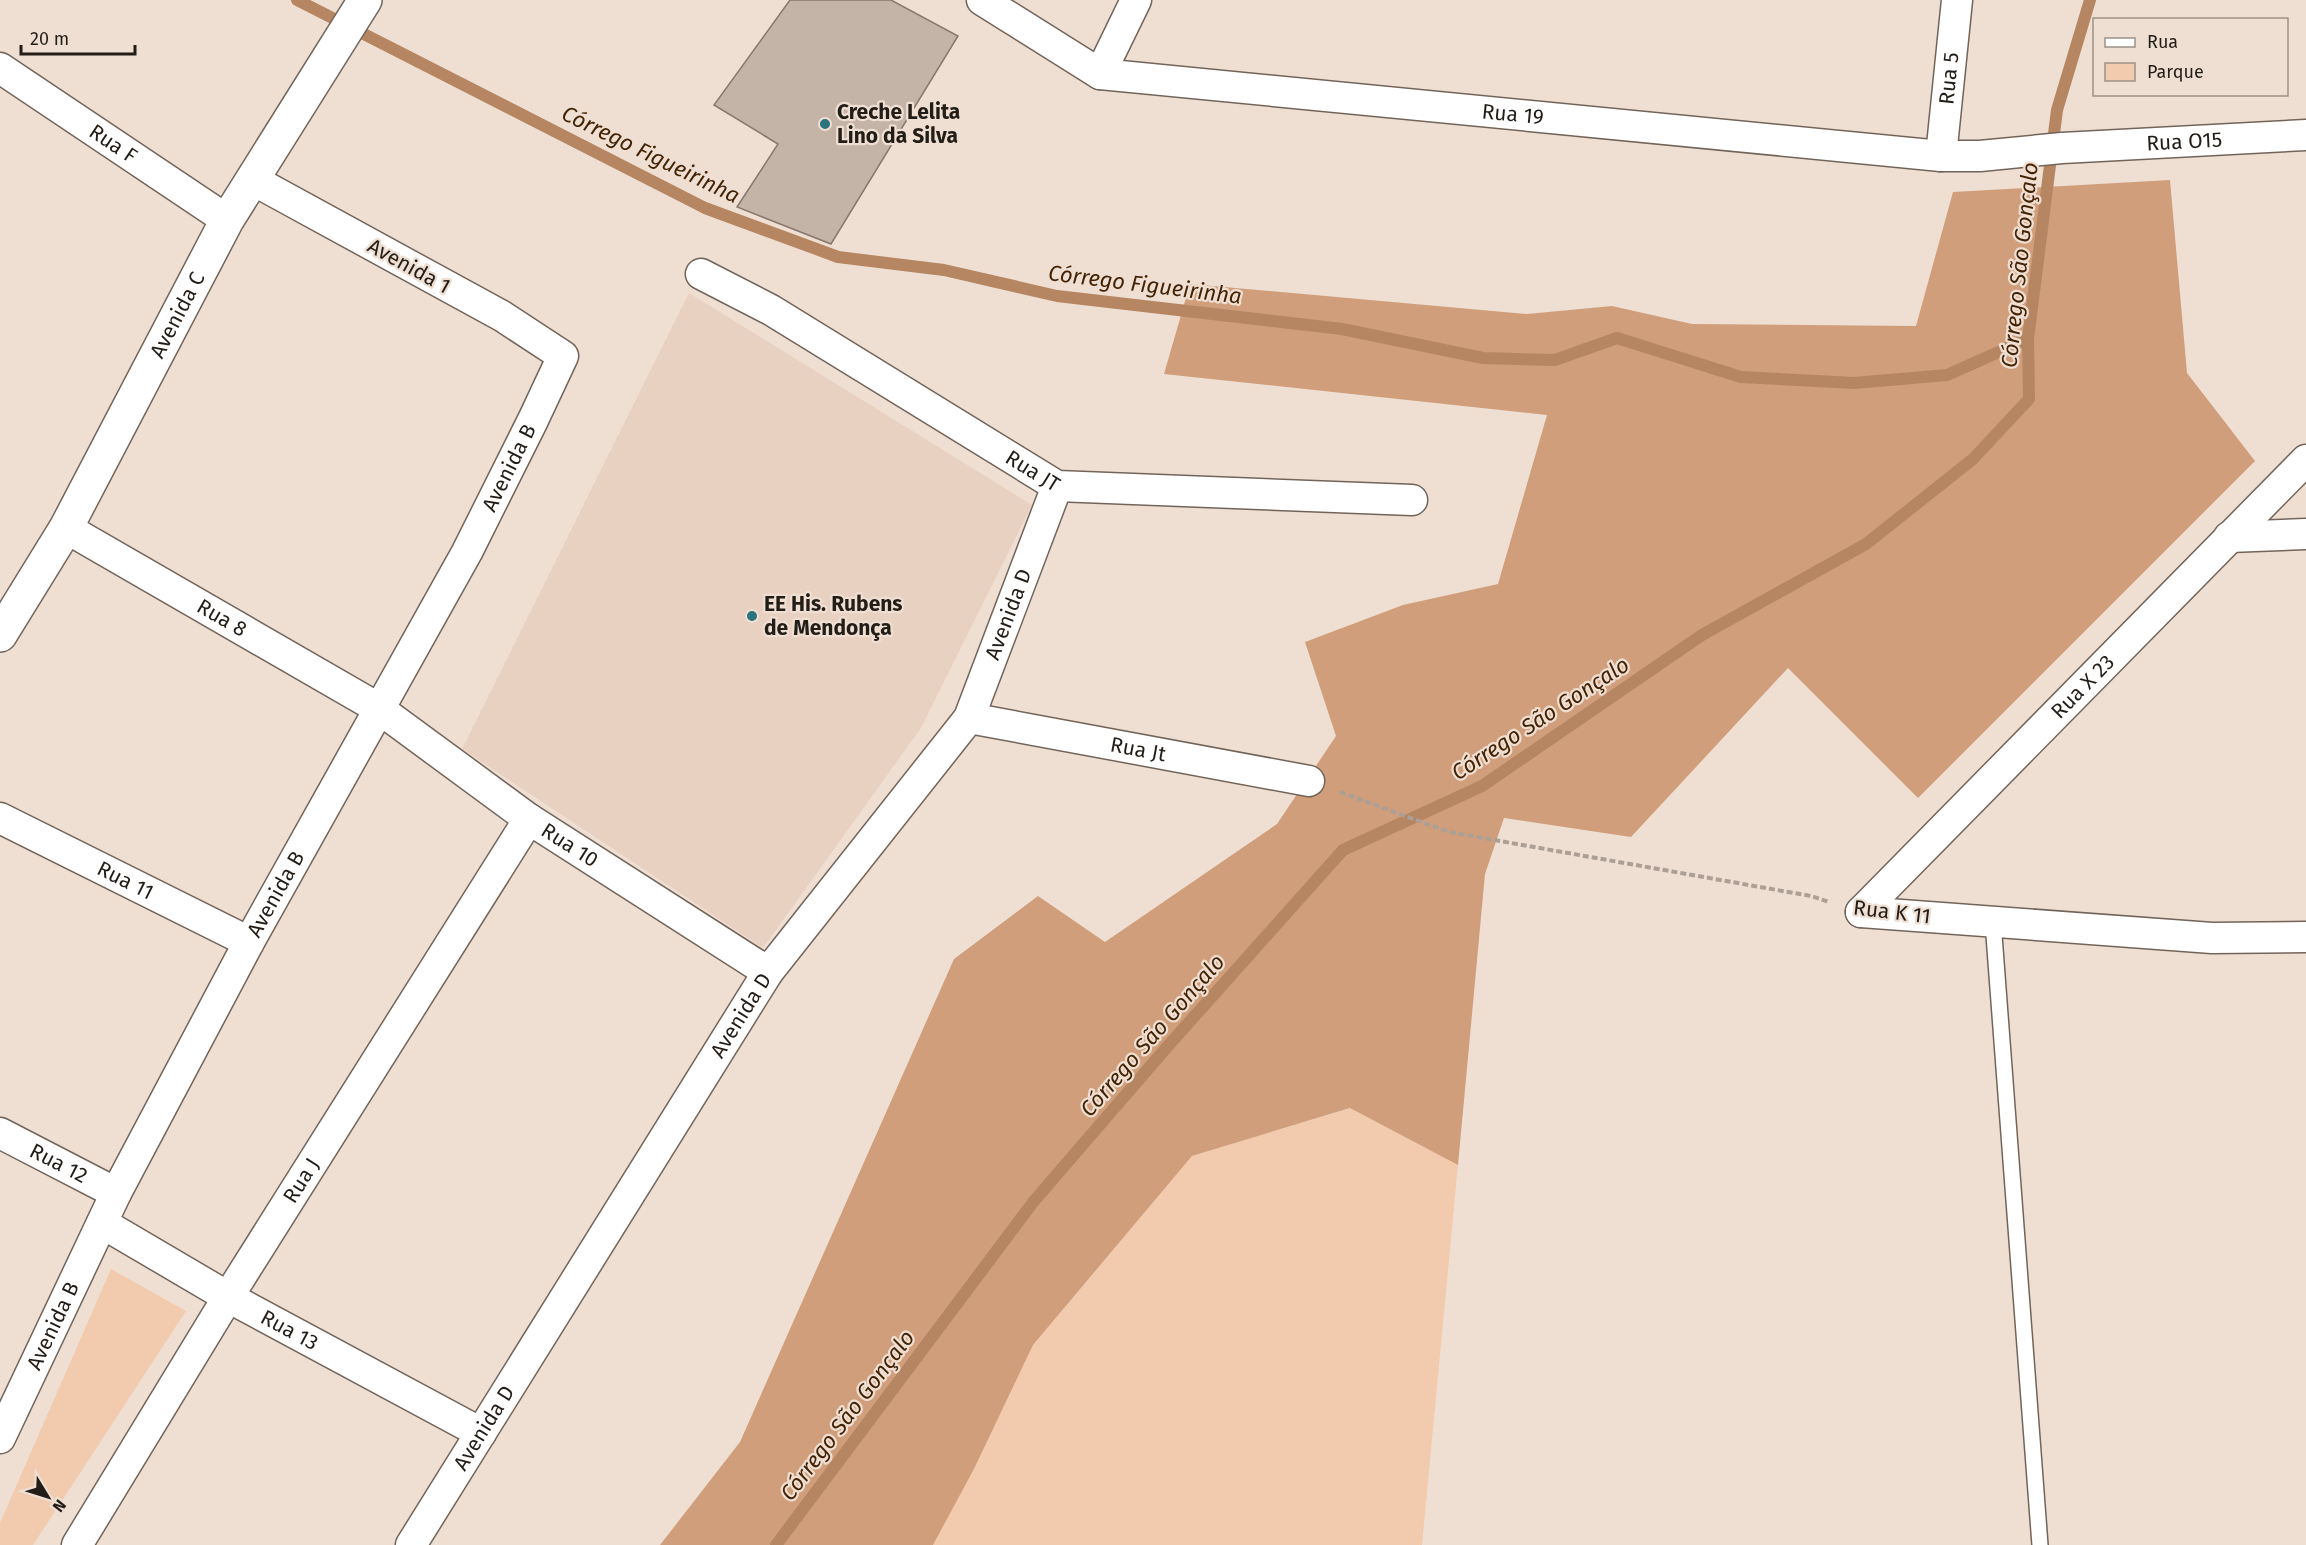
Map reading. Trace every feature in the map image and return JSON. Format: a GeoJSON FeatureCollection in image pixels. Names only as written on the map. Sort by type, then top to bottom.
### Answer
{"type":"FeatureCollection","features":[{"type":"Feature","properties":{"kind":"street","name":"Rua 19"},"geometry":{"type":"LineString","coordinates":[[982,0],[1100,74],[1941,156],[1980,156],[2062,148]]}},
{"type":"Feature","properties":{"kind":"street"},"geometry":{"type":"LineString","coordinates":[[1100,74],[1136,0]]}},
{"type":"Feature","properties":{"kind":"street","name":"Rua 5"},"geometry":{"type":"LineString","coordinates":[[1941,156],[1957,0]]}},
{"type":"Feature","properties":{"kind":"street","name":"Avenida C"},"geometry":{"type":"LineString","coordinates":[[0,635],[66,528],[227,220],[363,4]]}},
{"type":"Feature","properties":{"kind":"street","name":"Rua F"},"geometry":{"type":"LineString","coordinates":[[5,80],[227,220]]}},
{"type":"Feature","properties":{"kind":"street","name":"Rua O15"},"geometry":{"type":"LineString","coordinates":[[2062,148],[2306,135]]}},
{"type":"Feature","properties":{"kind":"street","name":"Avenida 1"},"geometry":{"type":"LineString","coordinates":[[253,180],[502,316],[563,356]]}},
{"type":"Feature","properties":{"kind":"street","name":"Rua JT"},"geometry":{"type":"LineString","coordinates":[[701,274],[771,310],[1057,486],[1412,500]]}},
{"type":"Feature","properties":{"kind":"street","name":"Avenida B"},"geometry":{"type":"LineString","coordinates":[[0,1438],[116,1193],[249,942],[467,552],[563,356]]}},
{"type":"Feature","properties":{"kind":"street","name":"Rua X 23"},"geometry":{"type":"LineString","coordinates":[[1862,912],[2306,460]]}},
{"type":"Feature","properties":{"kind":"street","name":"Avenida D"},"geometry":{"type":"LineString","coordinates":[[411,1545],[768,972],[969,718],[1057,486]]}},
{"type":"Feature","properties":{"kind":"street","name":"Rua 8"},"geometry":{"type":"LineString","coordinates":[[66,528],[378,708]]}},
{"type":"Feature","properties":{"kind":"street"},"geometry":{"type":"LineString","coordinates":[[2229,537],[2306,534]]}},
{"type":"Feature","properties":{"kind":"street","name":"Rua 10"},"geometry":{"type":"LineString","coordinates":[[378,708],[529,819],[768,972]]}},
{"type":"Feature","properties":{"kind":"street","name":"Rua Jt"},"geometry":{"type":"LineString","coordinates":[[969,718],[1310,781]]}},
{"type":"Feature","properties":{"kind":"street","name":"Rua 11"},"geometry":{"type":"LineString","coordinates":[[0,818],[249,942]]}},
{"type":"Feature","properties":{"kind":"street","name":"Rua J"},"geometry":{"type":"LineString","coordinates":[[77,1545],[228,1297],[529,819]]}},
{"type":"Feature","properties":{"kind":"street","name":"Rua K 11"},"geometry":{"type":"LineString","coordinates":[[1862,912],[2212,938],[2306,937]]}},
{"type":"Feature","properties":{"kind":"street","name":"Rua 12"},"geometry":{"type":"LineString","coordinates":[[0,1133],[116,1193]]}},
{"type":"Feature","properties":{"kind":"street","name":"Rua 13"},"geometry":{"type":"LineString","coordinates":[[102,1222],[228,1297],[481,1432]]}},
{"type":"Feature","properties":{"kind":"lane"},"geometry":{"type":"LineString","coordinates":[[1993,922],[2040,1545]]}},
{"type":"Feature","properties":{"kind":"path","name":"Rua K 11"},"geometry":{"type":"LineString","coordinates":[[1310,781],[1449,832],[1811,896],[1862,912]]}},
{"type":"Feature","properties":{"kind":"shaded area"},"geometry":{"type":"Polygon","coordinates":[[[2170,180],[2187,373],[2255,461],[1918,798],[1788,668],[1631,837],[1504,818],[1485,874],[1458,1165],[1350,1108],[1192,1156],[1033,1345],[974,1469],[933,1545],[660,1545],[740,1442],[954,959],[1038,896],[1105,942],[1277,824],[1336,736],[1305,642],[1403,605],[1498,584],[1547,415],[1164,374],[1190,284],[1527,314],[1612,306],[1692,324],[1916,326],[1953,192],[2170,180]]]}},
{"type":"Feature","properties":{"kind":"shaded area","name":"EE His. Rubens de Mendonça"},"geometry":{"type":"Polygon","coordinates":[[[689,293],[1032,505],[921,728],[763,948],[462,749],[689,293]]]}},
{"type":"Feature","properties":{"kind":"green space"},"geometry":{"type":"Polygon","coordinates":[[[1351,1108],[1458,1165],[1422,1545],[933,1545],[974,1469],[1033,1345],[1192,1156],[1351,1108]]]}},
{"type":"Feature","properties":{"kind":"green space"},"geometry":{"type":"Polygon","coordinates":[[[111,1269],[186,1311],[33,1545],[0,1545],[0,1523],[111,1269]]]}},
{"type":"Feature","properties":{"kind":"building","name":"Creche Lelita Lino da Silva"},"geometry":{"type":"Polygon","coordinates":[[[790,0],[891,0],[958,36],[831,244],[737,207],[778,144],[714,105],[790,0]]]}},
{"type":"Feature","properties":{"kind":"waterway","name":"Córrego Figueirinha"},"geometry":{"type":"LineString","coordinates":[[297,0],[705,208],[838,257],[944,270],[1057,296],[1342,329],[1483,358],[1555,360],[1617,338],[1741,377],[1854,383],[1947,375],[2028,339]]}},
{"type":"Feature","properties":{"kind":"waterway","name":"Córrego São Gonçalo"},"geometry":{"type":"LineString","coordinates":[[776,1545],[1034,1201],[1167,1047],[1343,850],[1482,786],[1702,635],[1866,544],[1973,459],[2029,399],[2028,339],[2057,110],[2090,0]]}},
{"type":"Feature","properties":{"kind":"place","name":"Creche Lelita Lino da Silva"},"geometry":{"type":"Point","coordinates":[825,124]}},
{"type":"Feature","properties":{"kind":"place","name":"EE His. Rubens de Mendonça"},"geometry":{"type":"Point","coordinates":[752,616]}}]}
